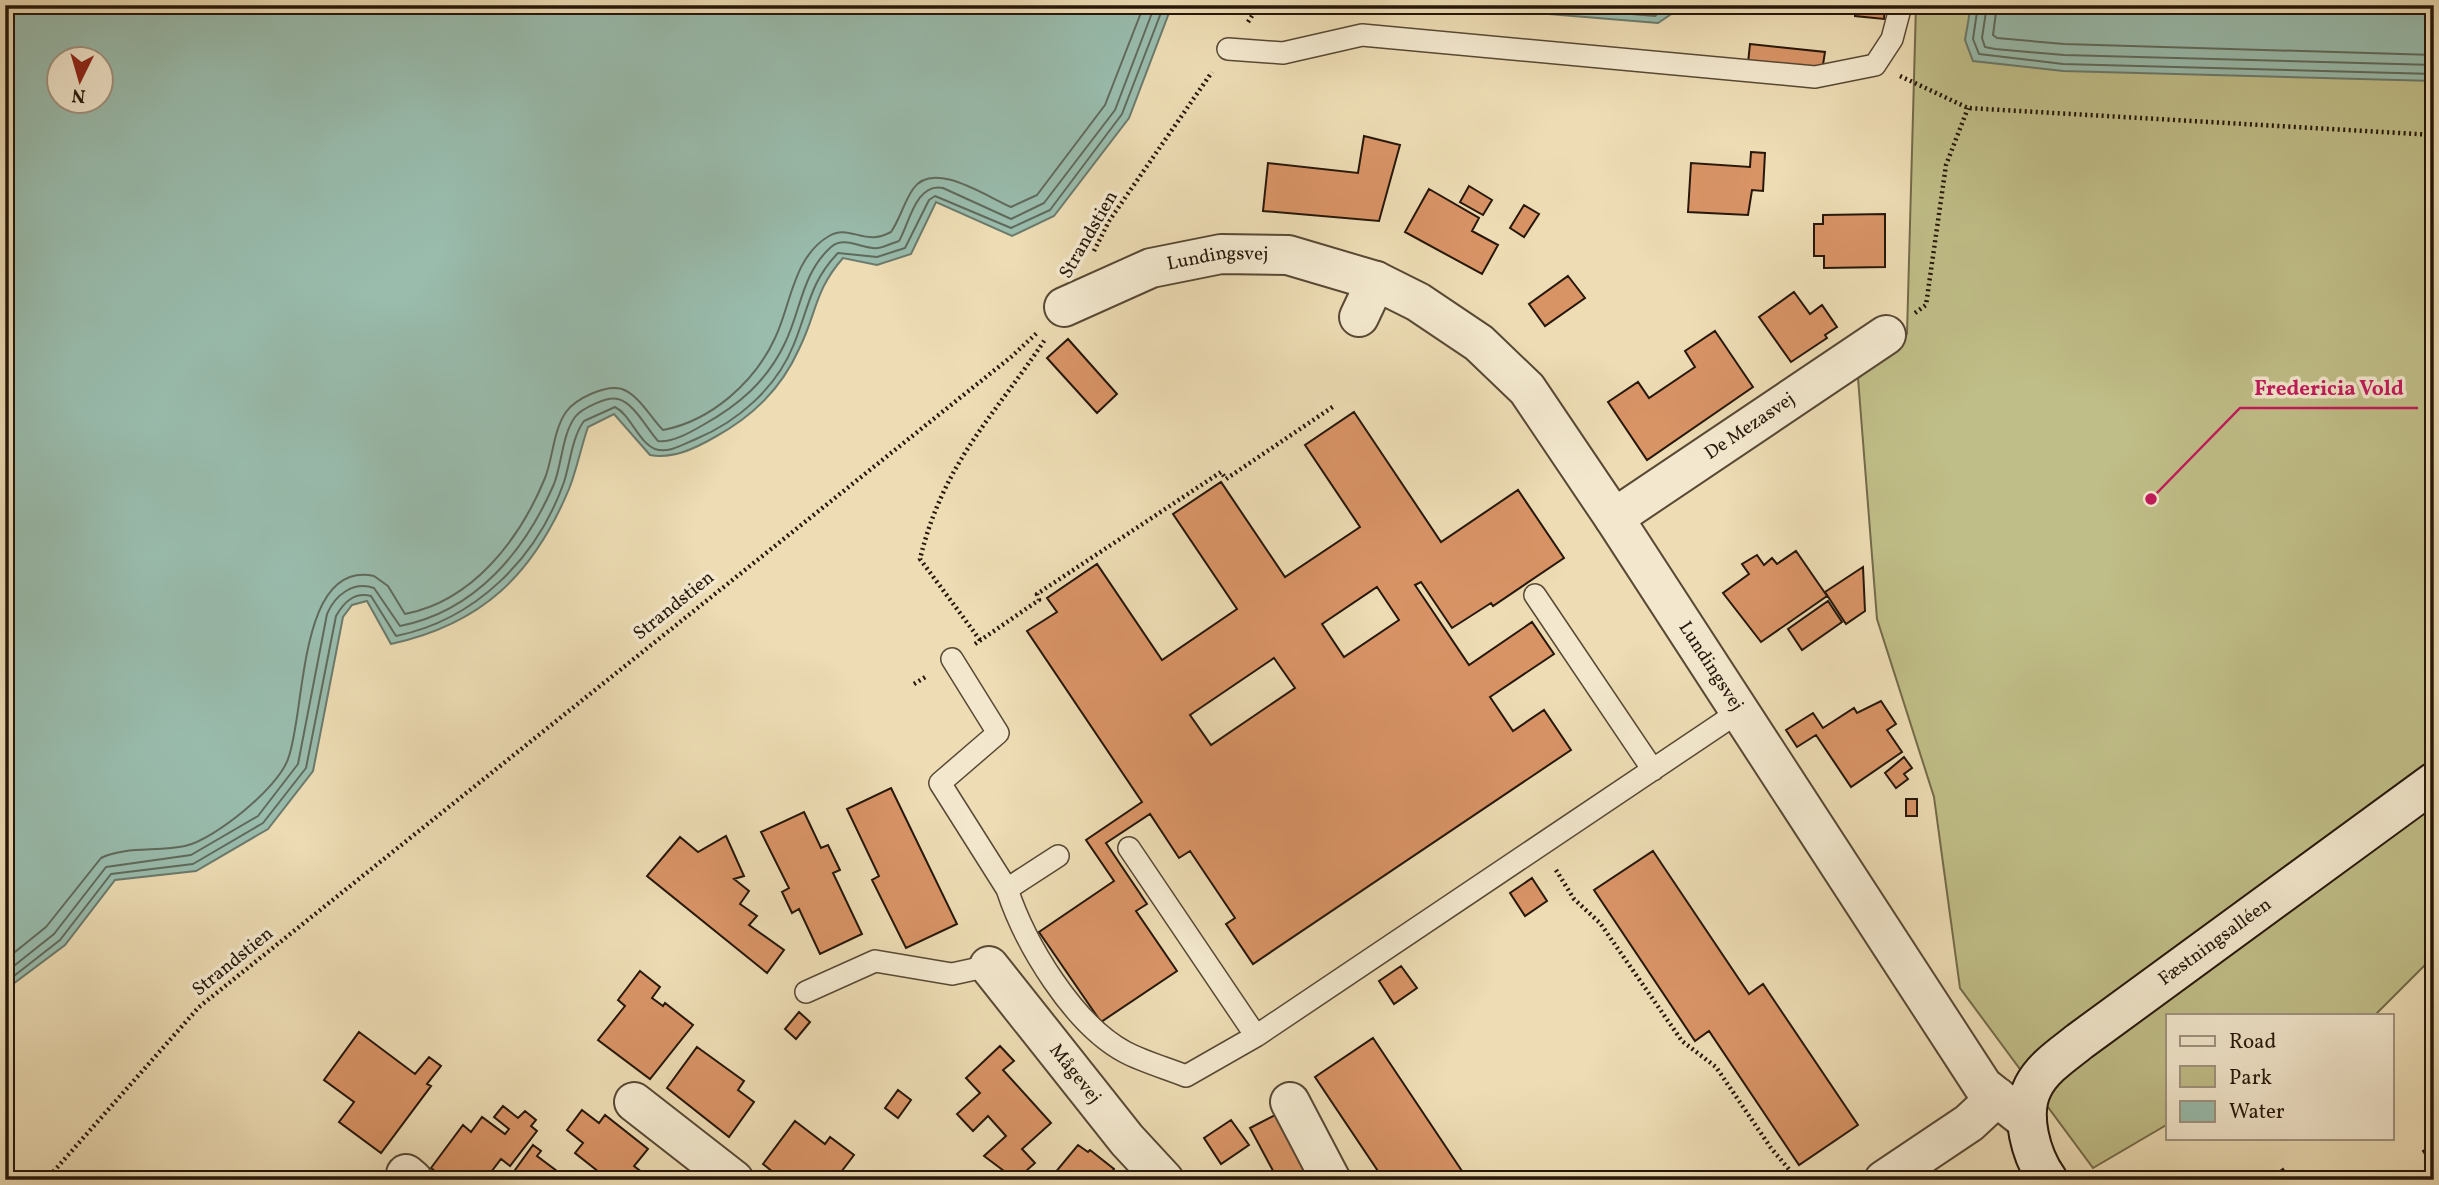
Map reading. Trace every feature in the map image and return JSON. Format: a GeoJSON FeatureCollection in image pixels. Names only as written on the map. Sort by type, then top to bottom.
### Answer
{"type":"FeatureCollection","features":[{"type":"Feature","properties":{"kind":"street","name":"Lundingsvej"},"geometry":{"type":"LineString","coordinates":[[1064,307],[1151,268],[1221,254],[1288,255],[1376,281],[1418,302],[1479,343],[1527,389],[1614,518],[1983,1086],[2027,1121]]}},
{"type":"Feature","properties":{"kind":"street"},"geometry":{"type":"LineString","coordinates":[[1359,317],[1376,281]]}},
{"type":"Feature","properties":{"kind":"street","name":"De Mezasvej"},"geometry":{"type":"LineString","coordinates":[[1614,518],[1886,335]]}},
{"type":"Feature","properties":{"kind":"street","name":"Fæstningsalléen"},"geometry":{"type":"LineString","coordinates":[[2027,1121],[2032,1088],[2045,1071],[2080,1041],[2434,782]]}},
{"type":"Feature","properties":{"kind":"street","name":"Mågevej"},"geometry":{"type":"LineString","coordinates":[[989,966],[1126,1140],[1164,1180]]}},
{"type":"Feature","properties":{"kind":"street"},"geometry":{"type":"LineString","coordinates":[[1884,1180],[1969,1123],[1997,1097]]}},
{"type":"Feature","properties":{"kind":"street"},"geometry":{"type":"LineString","coordinates":[[634,1102],[734,1180]]}},
{"type":"Feature","properties":{"kind":"street"},"geometry":{"type":"LineString","coordinates":[[1290,1102],[1331,1180]]}},
{"type":"Feature","properties":{"kind":"street"},"geometry":{"type":"LineString","coordinates":[[2027,1121],[2040,1168],[2048,1180]]}},
{"type":"Feature","properties":{"kind":"lane"},"geometry":{"type":"LineString","coordinates":[[1228,49],[1283,53],[1362,35],[1815,78],[1875,65],[1892,39],[1901,5]]}},
{"type":"Feature","properties":{"kind":"lane"},"geometry":{"type":"LineString","coordinates":[[1535,595],[1653,770]]}},
{"type":"Feature","properties":{"kind":"lane"},"geometry":{"type":"LineString","coordinates":[[952,659],[998,733],[940,783],[1007,890],[1019,925],[1082,1021],[1125,1052],[1186,1076],[1256,1037],[1740,711]]}},
{"type":"Feature","properties":{"kind":"lane"},"geometry":{"type":"LineString","coordinates":[[1129,848],[1256,1037]]}},
{"type":"Feature","properties":{"kind":"lane"},"geometry":{"type":"LineString","coordinates":[[1007,890],[1058,856]]}},
{"type":"Feature","properties":{"kind":"lane"},"geometry":{"type":"LineString","coordinates":[[806,992],[875,961],[952,974],[989,966]]}},
{"type":"Feature","properties":{"kind":"path","name":"Strandstien"},"geometry":{"type":"LineString","coordinates":[[46,1180],[199,1007],[1011,357],[1064,307],[1109,221],[1259,5]]}},
{"type":"Feature","properties":{"kind":"path"},"geometry":{"type":"LineString","coordinates":[[1875,65],[1968,108],[2434,135]]}},
{"type":"Feature","properties":{"kind":"path"},"geometry":{"type":"LineString","coordinates":[[1886,335],[1926,305],[1946,165],[1968,108]]}},
{"type":"Feature","properties":{"kind":"path"},"geometry":{"type":"LineString","coordinates":[[980,640],[920,559],[929,521],[951,472],[1025,368]]}},
{"type":"Feature","properties":{"kind":"path"},"geometry":{"type":"LineString","coordinates":[[914,684],[1039,600],[1037,594],[1221,471],[1226,479],[1334,406]]}},
{"type":"Feature","properties":{"kind":"path"},"geometry":{"type":"LineString","coordinates":[[1541,845],[1574,899],[1600,923],[1682,1041],[1716,1067],[1771,1148],[1798,1180]]}},
{"type":"Feature","properties":{"kind":"green space"},"geometry":{"type":"Polygon","coordinates":[[[1916,5],[2434,5],[2434,956],[2376,1014],[2166,1014],[2166,1125],[2093,1168],[1960,988],[1934,797],[1877,619],[1858,378],[1907,334],[1916,5]]]}},
{"type":"Feature","properties":{"kind":"water"},"geometry":{"type":"Polygon","coordinates":[[[5,5],[1172,5],[1129,118],[1054,216],[1012,236],[936,202],[911,254],[877,265],[843,258],[826,281],[799,349],[775,389],[742,420],[699,445],[675,454],[650,455],[614,414],[588,427],[569,489],[539,547],[521,571],[478,609],[423,635],[391,644],[367,601],[352,605],[343,617],[313,771],[268,829],[196,871],[115,880],[65,945],[5,990],[5,5]]]}},
{"type":"Feature","properties":{"kind":"water"},"geometry":{"type":"Polygon","coordinates":[[[1437,5],[1675,5],[1673,13],[1658,23],[1437,5]]]}},
{"type":"Feature","properties":{"kind":"water"},"geometry":{"type":"Polygon","coordinates":[[[1971,5],[2434,5],[2434,81],[2063,71],[1973,61],[1965,40],[1971,5]]]}},
{"type":"Feature","properties":{"kind":"building"},"geometry":{"type":"Polygon","coordinates":[[[1856,5],[1885,5],[1884,19],[1855,16],[1856,5]]]}},
{"type":"Feature","properties":{"kind":"building"},"geometry":{"type":"Polygon","coordinates":[[[1750,44],[1825,52],[1822,71],[1748,63],[1750,44]]]}},
{"type":"Feature","properties":{"kind":"building"},"geometry":{"type":"Polygon","coordinates":[[[1364,136],[1400,145],[1379,221],[1263,211],[1268,163],[1358,173],[1364,136]]]}},
{"type":"Feature","properties":{"kind":"building"},"geometry":{"type":"Polygon","coordinates":[[[1751,152],[1765,153],[1763,191],[1752,190],[1748,215],[1688,212],[1691,163],[1750,167],[1751,152]]]}},
{"type":"Feature","properties":{"kind":"building"},"geometry":{"type":"Polygon","coordinates":[[[1469,186],[1492,200],[1483,215],[1460,202],[1469,186]]]}},
{"type":"Feature","properties":{"kind":"building"},"geometry":{"type":"Polygon","coordinates":[[[1429,189],[1479,218],[1472,231],[1498,245],[1482,274],[1405,232],[1429,189]]]}},
{"type":"Feature","properties":{"kind":"building"},"geometry":{"type":"Polygon","coordinates":[[[1524,205],[1539,214],[1524,237],[1510,228],[1524,205]]]}},
{"type":"Feature","properties":{"kind":"building"},"geometry":{"type":"Polygon","coordinates":[[[1885,214],[1885,267],[1824,268],[1824,256],[1814,256],[1814,224],[1823,224],[1823,215],[1885,214]]]}},
{"type":"Feature","properties":{"kind":"building"},"geometry":{"type":"Polygon","coordinates":[[[1568,276],[1585,298],[1545,326],[1529,304],[1568,276]]]}},
{"type":"Feature","properties":{"kind":"building"},"geometry":{"type":"Polygon","coordinates":[[[1794,292],[1810,314],[1822,305],[1837,327],[1825,335],[1827,338],[1791,362],[1759,317],[1794,292]]]}},
{"type":"Feature","properties":{"kind":"building"},"geometry":{"type":"Polygon","coordinates":[[[1715,331],[1753,387],[1647,460],[1608,402],[1638,382],[1649,398],[1695,367],[1685,351],[1715,331]]]}},
{"type":"Feature","properties":{"kind":"building"},"geometry":{"type":"Polygon","coordinates":[[[1068,339],[1117,394],[1097,413],[1047,358],[1068,339]]]}},
{"type":"Feature","properties":{"kind":"building"},"geometry":{"type":"Polygon","coordinates":[[[1354,412],[1441,542],[1518,490],[1564,558],[1493,606],[1491,603],[1452,628],[1421,582],[1415,585],[1469,665],[1532,622],[1554,654],[1490,697],[1513,731],[1544,710],[1571,750],[1253,964],[1226,924],[1235,918],[1190,851],[1179,858],[1150,814],[1106,843],[1147,904],[1136,911],[1177,971],[1101,1022],[1039,932],[1114,881],[1086,840],[1142,802],[1027,631],[1057,612],[1047,598],[1097,564],[1162,660],[1237,609],[1173,514],[1221,482],[1285,577],[1360,527],[1305,445],[1354,412]],[[1377,587],[1322,624],[1344,657],[1399,620],[1377,587]],[[1274,658],[1190,715],[1211,745],[1295,688],[1274,658]]]}},
{"type":"Feature","properties":{"kind":"building"},"geometry":{"type":"Polygon","coordinates":[[[1796,551],[1827,596],[1761,642],[1723,593],[1749,574],[1742,564],[1757,555],[1764,565],[1772,558],[1777,564],[1796,551]]]}},
{"type":"Feature","properties":{"kind":"building"},"geometry":{"type":"Polygon","coordinates":[[[1863,567],[1865,611],[1846,624],[1825,592],[1863,567]]]}},
{"type":"Feature","properties":{"kind":"building"},"geometry":{"type":"Polygon","coordinates":[[[1828,601],[1842,622],[1802,650],[1788,629],[1828,601]]]}},
{"type":"Feature","properties":{"kind":"building"},"geometry":{"type":"Polygon","coordinates":[[[1881,701],[1896,724],[1887,730],[1902,752],[1851,787],[1816,735],[1797,747],[1786,730],[1813,713],[1823,728],[1854,708],[1857,713],[1881,701]]]}},
{"type":"Feature","properties":{"kind":"building"},"geometry":{"type":"Polygon","coordinates":[[[1904,757],[1912,768],[1904,774],[1908,779],[1896,788],[1885,773],[1904,757]]]}},
{"type":"Feature","properties":{"kind":"building"},"geometry":{"type":"Polygon","coordinates":[[[891,788],[957,924],[906,948],[872,880],[879,876],[847,809],[891,788]]]}},
{"type":"Feature","properties":{"kind":"building"},"geometry":{"type":"Polygon","coordinates":[[[1906,799],[1917,799],[1917,816],[1906,816],[1906,799]]]}},
{"type":"Feature","properties":{"kind":"building"},"geometry":{"type":"Polygon","coordinates":[[[804,812],[821,848],[828,845],[840,870],[833,873],[862,934],[820,954],[799,909],[792,913],[782,892],[789,888],[761,832],[804,812]]]}},
{"type":"Feature","properties":{"kind":"building"},"geometry":{"type":"Polygon","coordinates":[[[726,836],[744,876],[734,879],[749,891],[740,904],[757,916],[749,925],[784,950],[767,973],[647,876],[680,837],[698,852],[726,836]]]}},
{"type":"Feature","properties":{"kind":"building"},"geometry":{"type":"Polygon","coordinates":[[[1653,851],[1749,994],[1763,984],[1858,1125],[1799,1165],[1709,1031],[1695,1041],[1594,890],[1653,851]]]}},
{"type":"Feature","properties":{"kind":"building"},"geometry":{"type":"Polygon","coordinates":[[[1532,878],[1547,901],[1525,916],[1510,893],[1532,878]]]}},
{"type":"Feature","properties":{"kind":"building"},"geometry":{"type":"Polygon","coordinates":[[[1401,966],[1417,988],[1394,1004],[1379,981],[1401,966]]]}},
{"type":"Feature","properties":{"kind":"building"},"geometry":{"type":"Polygon","coordinates":[[[640,971],[660,987],[652,998],[663,1006],[665,1003],[693,1025],[650,1079],[598,1040],[625,1006],[618,1000],[640,971]]]}},
{"type":"Feature","properties":{"kind":"building"},"geometry":{"type":"Polygon","coordinates":[[[799,1012],[810,1022],[796,1039],[785,1029],[799,1012]]]}},
{"type":"Feature","properties":{"kind":"building"},"geometry":{"type":"Polygon","coordinates":[[[359,1032],[415,1074],[429,1057],[441,1066],[427,1084],[431,1086],[381,1153],[339,1122],[354,1102],[324,1080],[359,1032]]]}},
{"type":"Feature","properties":{"kind":"building"},"geometry":{"type":"Polygon","coordinates":[[[1373,1038],[1468,1180],[1384,1180],[1315,1077],[1373,1038]]]}},
{"type":"Feature","properties":{"kind":"building"},"geometry":{"type":"Polygon","coordinates":[[[1000,1046],[1014,1061],[1003,1070],[1051,1123],[1022,1149],[1035,1163],[1016,1180],[984,1156],[1006,1136],[988,1116],[973,1131],[957,1114],[980,1093],[966,1078],[1000,1046]]]}},
{"type":"Feature","properties":{"kind":"building"},"geometry":{"type":"Polygon","coordinates":[[[697,1047],[744,1081],[738,1090],[754,1102],[729,1137],[667,1088],[697,1047]]]}},
{"type":"Feature","properties":{"kind":"building"},"geometry":{"type":"Polygon","coordinates":[[[898,1090],[911,1100],[898,1118],[885,1108],[898,1090]]]}},
{"type":"Feature","properties":{"kind":"building"},"geometry":{"type":"Polygon","coordinates":[[[503,1106],[518,1118],[525,1111],[536,1120],[531,1126],[537,1131],[510,1166],[501,1159],[485,1180],[446,1180],[431,1168],[463,1125],[471,1132],[482,1117],[505,1134],[509,1129],[494,1117],[503,1106]]]}},
{"type":"Feature","properties":{"kind":"building"},"geometry":{"type":"Polygon","coordinates":[[[582,1110],[599,1123],[605,1115],[648,1149],[634,1166],[652,1180],[609,1180],[575,1153],[583,1143],[567,1130],[582,1110]]]}},
{"type":"Feature","properties":{"kind":"building"},"geometry":{"type":"Polygon","coordinates":[[[1279,1113],[1314,1180],[1278,1180],[1250,1128],[1279,1113]]]}},
{"type":"Feature","properties":{"kind":"building"},"geometry":{"type":"Polygon","coordinates":[[[1231,1120],[1249,1145],[1221,1164],[1204,1138],[1231,1120]]]}},
{"type":"Feature","properties":{"kind":"building"},"geometry":{"type":"Polygon","coordinates":[[[795,1121],[825,1144],[830,1137],[854,1155],[835,1180],[783,1180],[763,1164],[795,1121]]]}},
{"type":"Feature","properties":{"kind":"building"},"geometry":{"type":"Polygon","coordinates":[[[2434,1144],[2434,1167],[2423,1151],[2434,1144]]]}},
{"type":"Feature","properties":{"kind":"building"},"geometry":{"type":"Polygon","coordinates":[[[533,1145],[541,1151],[537,1156],[569,1180],[514,1180],[519,1173],[515,1170],[533,1145]]]}},
{"type":"Feature","properties":{"kind":"building"},"geometry":{"type":"Polygon","coordinates":[[[1078,1145],[1088,1152],[1090,1150],[1114,1169],[1106,1180],[1049,1180],[1078,1145]]]}},
{"type":"Feature","properties":{"kind":"building"},"geometry":{"type":"Polygon","coordinates":[[[2283,1169],[2291,1180],[2274,1180],[2272,1177],[2283,1169]]]}},
{"type":"Feature","properties":{"kind":"place","name":"Fredericia Vold"},"geometry":{"type":"Point","coordinates":[2151,499]}}]}
